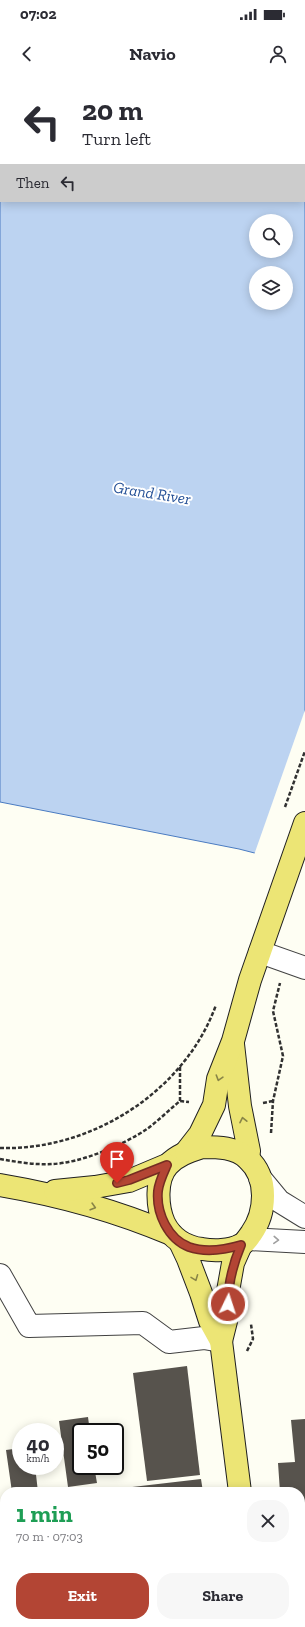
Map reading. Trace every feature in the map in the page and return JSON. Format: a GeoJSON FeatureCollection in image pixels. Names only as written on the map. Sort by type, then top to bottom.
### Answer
{"type":"FeatureCollection","features":[{"type":"Feature","properties":{"kind":"main road"},"geometry":{"type":"LineString","coordinates":[[186,1152],[200,1134],[214,1105],[218,1079],[233,1041],[260,952],[305,823]]}},
{"type":"Feature","properties":{"kind":"main road"},"geometry":{"type":"LineString","coordinates":[[233,1041],[240,1106],[250,1151],[248,1159]]}},
{"type":"Feature","properties":{"kind":"main road"},"geometry":{"type":"LineString","coordinates":[[42,1192],[95,1187],[129,1180],[167,1165],[186,1152],[202,1147],[220,1146],[235,1151],[248,1159],[256,1168],[263,1191],[262,1211],[257,1226],[244,1242],[233,1263],[228,1291],[227,1317],[221,1341],[239,1487]]}},
{"type":"Feature","properties":{"kind":"main road"},"geometry":{"type":"LineString","coordinates":[[167,1165],[158,1192],[158,1208],[164,1223],[175,1238],[201,1293],[210,1321],[221,1341]]}},
{"type":"Feature","properties":{"kind":"main road"},"geometry":{"type":"LineString","coordinates":[[0,1185],[42,1192],[131,1218],[175,1238],[190,1247],[209,1251],[228,1249],[244,1242]]}},
{"type":"Feature","properties":{"kind":"street"},"geometry":{"type":"LineString","coordinates":[[260,952],[305,968]]}},
{"type":"Feature","properties":{"kind":"street"},"geometry":{"type":"LineString","coordinates":[[260,1178],[280,1201],[305,1217]]}},
{"type":"Feature","properties":{"kind":"street"},"geometry":{"type":"LineString","coordinates":[[244,1242],[305,1242]]}},
{"type":"Feature","properties":{"kind":"street"},"geometry":{"type":"LineString","coordinates":[[0,1275],[29,1326],[143,1323],[169,1342],[204,1338],[221,1341]]}},
{"type":"Feature","properties":{"kind":"path"},"geometry":{"type":"LineString","coordinates":[[0,1148],[15,1149],[48,1144],[79,1136],[109,1123],[133,1109],[180,1067],[196,1046],[212,1018],[217,1004]]}},
{"type":"Feature","properties":{"kind":"path"},"geometry":{"type":"LineString","coordinates":[[271,1140],[273,1101],[283,1056],[273,1011]]}},
{"type":"Feature","properties":{"kind":"path"},"geometry":{"type":"LineString","coordinates":[[0,1159],[54,1164],[80,1159],[119,1144],[147,1129],[180,1101],[180,1067]]}},
{"type":"Feature","properties":{"kind":"path"},"geometry":{"type":"LineString","coordinates":[[250,1318],[253,1339]]}},
{"type":"Feature","properties":{"kind":"water","name":"Grand River"},"geometry":{"type":"Polygon","coordinates":[[[0,202],[305,202],[305,866],[239,849],[0,802],[0,202]]]}},
{"type":"Feature","properties":{"kind":"pier"},"geometry":{"type":"Polygon","coordinates":[[[305,710],[305,868],[254,855],[305,710]]]}},
{"type":"Feature","properties":{"kind":"building"},"geometry":{"type":"Polygon","coordinates":[[[187,1366],[200,1475],[147,1481],[133,1373],[187,1366]]]}},
{"type":"Feature","properties":{"kind":"building"},"geometry":{"type":"Polygon","coordinates":[[[88,1417],[89,1423],[72,1423],[72,1475],[96,1475],[97,1483],[68,1487],[64,1458],[64,1423],[59,1423],[59,1421],[88,1417]]]}},
{"type":"Feature","properties":{"kind":"building"},"geometry":{"type":"Polygon","coordinates":[[[305,1419],[305,1487],[280,1487],[278,1463],[295,1462],[291,1420],[305,1419]]]}},
{"type":"Feature","properties":{"kind":"building"},"geometry":{"type":"Polygon","coordinates":[[[12,1449],[12,1475],[36,1475],[37,1487],[11,1487],[6,1450],[12,1449]]]}},
{"type":"Feature","properties":{"kind":"building"},"geometry":{"type":"Polygon","coordinates":[[[201,1479],[202,1487],[132,1487],[201,1479]]]}},
{"type":"Feature","properties":{"kind":"route"},"geometry":{"type":"LineString","coordinates":[[117,1183],[152,1172],[167,1165],[158,1192],[158,1208],[164,1223],[171,1234],[180,1242],[190,1247],[209,1251],[228,1249],[241,1245],[233,1263],[228,1291],[228,1304]]}}]}
